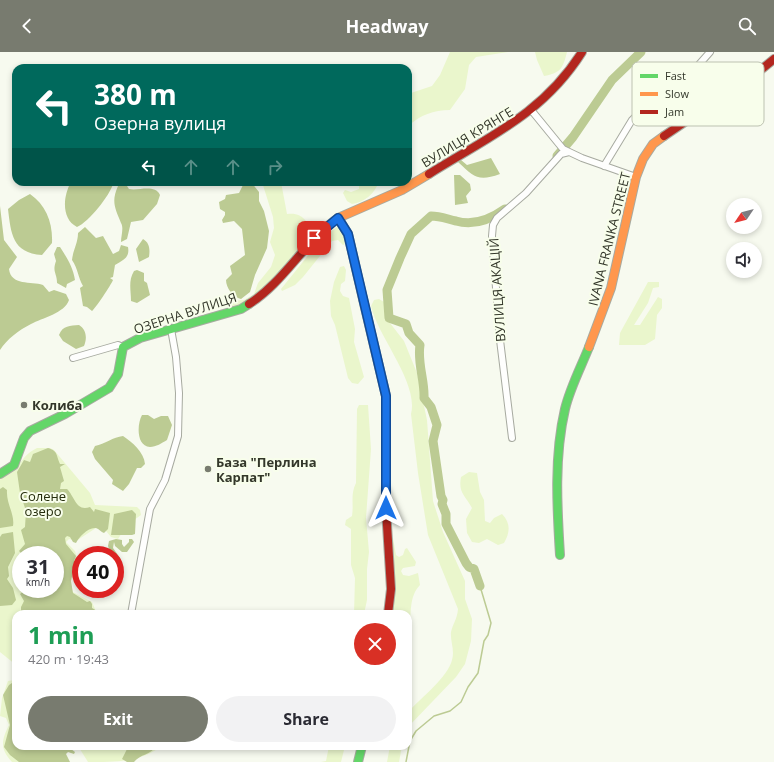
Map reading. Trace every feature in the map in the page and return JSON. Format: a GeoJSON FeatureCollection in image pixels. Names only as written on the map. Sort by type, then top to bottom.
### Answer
{"type":"FeatureCollection","features":[{"type":"Feature","properties":{"kind":"street","name":"ВУЛИЦЯ КРЯНГЕ"},"geometry":{"type":"LineString","coordinates":[[412,183],[508,128],[532,110],[554,92],[574,67],[582,52]]}},
{"type":"Feature","properties":{"kind":"street"},"geometry":{"type":"LineString","coordinates":[[701,62],[710,52]]}},
{"type":"Feature","properties":{"kind":"street","name":"IVANA FRANKA STREET"},"geometry":{"type":"LineString","coordinates":[[764,67],[774,59]]}},
{"type":"Feature","properties":{"kind":"street"},"geometry":{"type":"LineString","coordinates":[[532,110],[563,149],[636,177]]}},
{"type":"Feature","properties":{"kind":"street"},"geometry":{"type":"LineString","coordinates":[[604,166],[632,120]]}},
{"type":"Feature","properties":{"kind":"street","name":"IVANA FRANKA STREET"},"geometry":{"type":"LineString","coordinates":[[560,555],[557,510],[559,459],[565,409],[611,288],[636,177],[643,159],[653,144],[679,126]]}},
{"type":"Feature","properties":{"kind":"street","name":"ВУЛИЦЯ АКАЦІЙ"},"geometry":{"type":"LineString","coordinates":[[512,438],[500,340],[492,236],[493,225],[497,218],[526,193],[561,154],[569,152]]}},
{"type":"Feature","properties":{"kind":"street","name":"ВУЛИЦЯ КРЯНГЕ"},"geometry":{"type":"LineString","coordinates":[[338,218],[352,210],[407,186]]}},
{"type":"Feature","properties":{"kind":"street"},"geometry":{"type":"LineString","coordinates":[[338,218],[348,234],[386,396],[387,529],[391,588],[388,610]]}},
{"type":"Feature","properties":{"kind":"street","name":"ОЗЕРНА ВУЛИЦЯ"},"geometry":{"type":"LineString","coordinates":[[0,474],[12,469],[16,463],[24,436],[29,432],[50,422],[109,388],[115,382],[118,376],[123,347],[140,338],[241,309],[265,291],[314,238],[338,218]]}},
{"type":"Feature","properties":{"kind":"street"},"geometry":{"type":"LineString","coordinates":[[132,610],[150,509],[165,480],[178,436],[179,393],[176,357],[171,329]]}},
{"type":"Feature","properties":{"kind":"street"},"geometry":{"type":"LineString","coordinates":[[73,358],[118,345],[123,347]]}},
{"type":"Feature","properties":{"kind":"street"},"geometry":{"type":"LineString","coordinates":[[358,762],[361,750]]}},
{"type":"Feature","properties":{"kind":"green space"},"geometry":{"type":"Polygon","coordinates":[[[450,52],[508,52],[476,57],[469,65],[465,89],[450,110],[428,114],[412,123],[412,93],[432,86],[440,75],[450,52]]]}},
{"type":"Feature","properties":{"kind":"green space"},"geometry":{"type":"Polygon","coordinates":[[[535,52],[567,52],[560,69],[554,73],[544,76],[535,52]]]}},
{"type":"Feature","properties":{"kind":"green space"},"geometry":{"type":"Polygon","coordinates":[[[263,186],[282,186],[287,214],[298,215],[306,221],[302,246],[279,274],[260,293],[240,305],[230,306],[227,304],[228,301],[244,300],[254,294],[258,283],[271,267],[275,255],[270,242],[274,228],[273,217],[263,186]]]}},
{"type":"Feature","properties":{"kind":"green space"},"geometry":{"type":"Polygon","coordinates":[[[359,186],[376,186],[365,199],[352,204],[347,201],[343,193],[345,190],[351,192],[359,189],[359,186]]]}},
{"type":"Feature","properties":{"kind":"green space"},"geometry":{"type":"Polygon","coordinates":[[[337,227],[342,229],[347,240],[345,244],[343,245],[338,240],[332,241],[295,285],[282,291],[281,289],[323,237],[337,227]]]}},
{"type":"Feature","properties":{"kind":"green space"},"geometry":{"type":"Polygon","coordinates":[[[344,266],[346,270],[345,281],[341,284],[340,291],[343,296],[349,298],[355,329],[354,342],[364,377],[358,384],[352,383],[348,378],[335,325],[331,316],[330,301],[334,282],[340,267],[344,266]]]}},
{"type":"Feature","properties":{"kind":"green space"},"geometry":{"type":"Polygon","coordinates":[[[648,282],[659,282],[659,287],[653,288],[648,303],[634,325],[640,325],[658,297],[662,299],[662,308],[657,315],[655,339],[645,345],[619,345],[620,333],[648,282]]]}},
{"type":"Feature","properties":{"kind":"green space"},"geometry":{"type":"Polygon","coordinates":[[[379,299],[384,302],[390,323],[404,341],[417,373],[427,420],[433,501],[443,532],[465,581],[465,599],[472,619],[471,641],[465,664],[456,677],[412,723],[412,708],[433,688],[445,673],[452,660],[453,653],[451,632],[458,609],[428,535],[418,473],[411,414],[412,402],[409,388],[404,374],[375,318],[371,306],[374,300],[379,299]]]}},
{"type":"Feature","properties":{"kind":"green space"},"geometry":{"type":"Polygon","coordinates":[[[359,405],[368,405],[371,449],[366,518],[369,552],[367,569],[367,600],[365,610],[354,610],[355,578],[351,565],[351,529],[345,525],[346,520],[352,516],[353,495],[356,483],[357,409],[359,405]]]}},
{"type":"Feature","properties":{"kind":"green space","name":"Солене озеро"},"geometry":{"type":"Polygon","coordinates":[[[37,448],[50,448],[54,450],[90,493],[95,505],[137,507],[140,510],[141,515],[127,525],[118,539],[111,537],[106,531],[96,528],[76,541],[69,539],[66,542],[72,548],[72,574],[70,580],[72,598],[84,598],[92,602],[95,610],[12,610],[12,662],[0,652],[0,476],[17,467],[26,456],[37,448]]]}},
{"type":"Feature","properties":{"kind":"green space"},"geometry":{"type":"Polygon","coordinates":[[[469,472],[477,473],[480,492],[484,500],[485,521],[490,523],[494,518],[502,514],[507,521],[509,528],[504,543],[498,545],[487,539],[479,543],[472,542],[467,533],[466,519],[472,508],[461,490],[460,482],[461,477],[469,472]]]}},
{"type":"Feature","properties":{"kind":"green space"},"geometry":{"type":"Polygon","coordinates":[[[390,537],[393,538],[396,555],[399,557],[403,555],[405,549],[407,548],[416,562],[415,566],[403,568],[401,571],[403,575],[409,576],[418,573],[420,585],[414,594],[411,610],[390,610],[390,537]]]}},
{"type":"Feature","properties":{"kind":"green space"},"geometry":{"type":"Polygon","coordinates":[[[12,680],[12,750],[70,750],[63,755],[63,762],[12,762],[5,753],[3,740],[9,725],[6,718],[0,716],[2,698],[8,681],[12,680]]]}},
{"type":"Feature","properties":{"kind":"green space"},"geometry":{"type":"Polygon","coordinates":[[[80,750],[156,750],[128,760],[88,762],[80,750]]]}},
{"type":"Feature","properties":{"kind":"green space"},"geometry":{"type":"Polygon","coordinates":[[[328,750],[344,750],[341,762],[321,762],[326,761],[328,750]]]}},
{"type":"Feature","properties":{"kind":"green space"},"geometry":{"type":"Polygon","coordinates":[[[389,750],[401,750],[399,762],[387,762],[389,750]]]}},
{"type":"Feature","properties":{"kind":"shaded area"},"geometry":{"type":"Polygon","coordinates":[[[491,158],[500,174],[486,178],[477,177],[458,162],[461,160],[467,165],[491,158]]]}},
{"type":"Feature","properties":{"kind":"shaded area"},"geometry":{"type":"Polygon","coordinates":[[[454,175],[460,175],[470,184],[471,190],[466,196],[468,203],[455,205],[454,175]]]}},
{"type":"Feature","properties":{"kind":"shaded area"},"geometry":{"type":"Polygon","coordinates":[[[69,186],[112,186],[108,195],[98,208],[87,220],[77,227],[68,219],[66,213],[65,200],[69,186]]]}},
{"type":"Feature","properties":{"kind":"shaded area"},"geometry":{"type":"Polygon","coordinates":[[[118,186],[127,186],[129,189],[151,189],[158,192],[160,195],[157,204],[143,220],[131,222],[127,239],[121,242],[122,225],[114,201],[118,186]]]}},
{"type":"Feature","properties":{"kind":"shaded area"},"geometry":{"type":"Polygon","coordinates":[[[242,186],[254,186],[259,192],[259,201],[264,211],[269,231],[267,248],[255,275],[250,292],[241,299],[230,292],[226,280],[232,274],[230,266],[245,255],[242,229],[234,221],[223,223],[222,220],[225,212],[220,209],[219,202],[225,199],[226,195],[239,193],[242,186]]]}},
{"type":"Feature","properties":{"kind":"shaded area"},"geometry":{"type":"Polygon","coordinates":[[[30,194],[40,203],[50,222],[52,243],[42,255],[24,250],[19,246],[12,234],[10,226],[8,209],[19,200],[30,194]]]}},
{"type":"Feature","properties":{"kind":"shaded area"},"geometry":{"type":"Polygon","coordinates":[[[0,206],[4,240],[17,257],[9,269],[13,278],[22,282],[43,285],[49,292],[54,290],[66,294],[69,300],[67,305],[58,312],[31,324],[18,332],[6,342],[0,350],[0,206]]]}},
{"type":"Feature","properties":{"kind":"shaded area"},"geometry":{"type":"Polygon","coordinates":[[[85,227],[96,238],[103,236],[113,254],[119,251],[121,245],[128,247],[127,256],[115,265],[113,277],[110,278],[113,280],[103,297],[92,311],[83,306],[80,288],[83,286],[72,260],[78,233],[85,227]]]}},
{"type":"Feature","properties":{"kind":"shaded area"},"geometry":{"type":"Polygon","coordinates":[[[143,239],[149,247],[149,257],[139,262],[136,249],[143,239]]]}},
{"type":"Feature","properties":{"kind":"shaded area"},"geometry":{"type":"Polygon","coordinates":[[[57,247],[60,247],[65,255],[74,275],[75,280],[67,284],[66,288],[57,283],[55,270],[56,261],[54,254],[57,247]]]}},
{"type":"Feature","properties":{"kind":"shaded area"},"geometry":{"type":"Polygon","coordinates":[[[137,270],[144,273],[144,281],[147,283],[150,295],[137,303],[131,301],[130,286],[132,275],[134,271],[137,270]]]}},
{"type":"Feature","properties":{"kind":"shaded area"},"geometry":{"type":"Polygon","coordinates":[[[79,325],[84,329],[86,340],[84,346],[76,349],[63,341],[59,335],[65,328],[79,325]]]}},
{"type":"Feature","properties":{"kind":"shaded area"},"geometry":{"type":"Polygon","coordinates":[[[142,415],[148,415],[154,419],[161,416],[168,416],[172,425],[167,440],[152,447],[145,446],[142,443],[139,434],[139,424],[142,415]]]}},
{"type":"Feature","properties":{"kind":"shaded area"},"geometry":{"type":"Polygon","coordinates":[[[123,436],[134,444],[140,451],[145,464],[141,468],[137,468],[129,484],[123,491],[112,484],[113,480],[95,459],[92,452],[95,446],[123,436]]]}},
{"type":"Feature","properties":{"kind":"shaded area"},"geometry":{"type":"Polygon","coordinates":[[[48,448],[51,449],[55,452],[60,464],[65,464],[60,467],[64,481],[61,483],[60,489],[67,489],[79,506],[85,508],[90,507],[94,512],[95,509],[110,513],[108,529],[104,533],[96,528],[90,529],[82,535],[76,543],[73,542],[70,537],[67,536],[65,538],[66,544],[72,551],[72,598],[81,598],[87,602],[90,601],[92,608],[95,610],[21,610],[24,601],[22,598],[64,598],[64,546],[23,546],[25,544],[21,530],[25,527],[26,511],[20,493],[17,472],[24,460],[30,462],[33,454],[48,448]]]}},
{"type":"Feature","properties":{"kind":"shaded area"},"geometry":{"type":"Polygon","coordinates":[[[3,487],[7,490],[13,517],[13,526],[0,528],[0,489],[3,487]]]}},
{"type":"Feature","properties":{"kind":"shaded area"},"geometry":{"type":"Polygon","coordinates":[[[132,510],[136,514],[135,534],[111,535],[114,514],[132,510]]]}},
{"type":"Feature","properties":{"kind":"shaded area"},"geometry":{"type":"Polygon","coordinates":[[[13,532],[14,546],[12,546],[12,559],[8,567],[9,576],[7,579],[12,586],[12,598],[16,598],[16,600],[12,605],[0,606],[0,537],[2,534],[13,532]]]}},
{"type":"Feature","properties":{"kind":"shaded area"},"geometry":{"type":"Polygon","coordinates":[[[116,539],[122,540],[123,546],[115,546],[114,542],[113,546],[108,546],[109,541],[116,539]]]}},
{"type":"Feature","properties":{"kind":"shaded area"},"geometry":{"type":"Polygon","coordinates":[[[129,539],[132,539],[134,542],[127,552],[124,552],[124,547],[129,542],[129,539]]]}},
{"type":"Feature","properties":{"kind":"shaded area"},"geometry":{"type":"Polygon","coordinates":[[[12,683],[12,750],[72,750],[75,752],[74,754],[68,752],[66,754],[70,762],[19,762],[10,755],[4,747],[10,725],[3,695],[12,683]]]}},
{"type":"Feature","properties":{"kind":"shaded area"},"geometry":{"type":"Polygon","coordinates":[[[126,750],[152,750],[139,757],[134,762],[127,762],[122,759],[126,750]]]}},
{"type":"Feature","properties":{"kind":"waterway"},"geometry":{"type":"LineString","coordinates":[[557,156],[573,137],[612,80],[641,52]]}},
{"type":"Feature","properties":{"kind":"waterway"},"geometry":{"type":"LineString","coordinates":[[480,586],[474,569],[469,567],[466,563],[446,524],[446,514],[442,504],[443,500],[441,496],[433,441],[437,425],[431,407],[424,398],[419,352],[420,345],[409,333],[406,324],[389,318],[387,290],[411,234],[431,216],[469,223],[488,219],[505,209]]}},
{"type":"Feature","properties":{"kind":"waterway"},"geometry":{"type":"LineString","coordinates":[[412,738],[416,731],[434,716],[450,711],[461,702],[468,687],[478,673],[484,641],[488,635],[491,623],[480,586]]}},
{"type":"Feature","properties":{"kind":"waterway"},"geometry":{"type":"LineString","coordinates":[[406,762],[408,750]]}},
{"type":"Feature","properties":{"kind":"traffic: fast"},"geometry":{"type":"LineString","coordinates":[[0,474],[14,465],[24,438],[30,431],[65,414],[109,388],[118,374],[123,347],[140,338],[241,309],[249,304]]}},
{"type":"Feature","properties":{"kind":"traffic: fast"},"geometry":{"type":"LineString","coordinates":[[560,555],[557,482],[559,445],[565,409],[589,347]]}},
{"type":"Feature","properties":{"kind":"traffic: fast"},"geometry":{"type":"LineString","coordinates":[[358,762],[361,750]]}},
{"type":"Feature","properties":{"kind":"traffic: slow"},"geometry":{"type":"LineString","coordinates":[[589,347],[611,288],[636,177],[643,159],[653,144],[664,136]]}},
{"type":"Feature","properties":{"kind":"traffic: slow"},"geometry":{"type":"LineString","coordinates":[[412,184],[429,174]]}},
{"type":"Feature","properties":{"kind":"traffic: slow"},"geometry":{"type":"LineString","coordinates":[[363,299],[348,234],[338,218],[409,186]]}},
{"type":"Feature","properties":{"kind":"traffic: jam"},"geometry":{"type":"LineString","coordinates":[[429,174],[493,135],[532,108],[567,74],[582,52]]}},
{"type":"Feature","properties":{"kind":"traffic: jam"},"geometry":{"type":"LineString","coordinates":[[764,67],[774,59]]}},
{"type":"Feature","properties":{"kind":"traffic: jam"},"geometry":{"type":"LineString","coordinates":[[664,136],[679,126]]}},
{"type":"Feature","properties":{"kind":"traffic: jam"},"geometry":{"type":"LineString","coordinates":[[249,304],[273,285],[315,238],[338,218]]}},
{"type":"Feature","properties":{"kind":"traffic: jam"},"geometry":{"type":"LineString","coordinates":[[363,299],[386,396],[386,509],[391,589],[388,610]]}},
{"type":"Feature","properties":{"kind":"place","name":"Колиба"},"geometry":{"type":"Point","coordinates":[24,405]}},
{"type":"Feature","properties":{"kind":"place","name":"База \"Перлина Карпат\""},"geometry":{"type":"Point","coordinates":[208,469]}},
{"type":"Feature","properties":{"kind":"route"},"geometry":{"type":"LineString","coordinates":[[314,238],[338,218],[348,234],[386,396],[386,508]]}}]}
